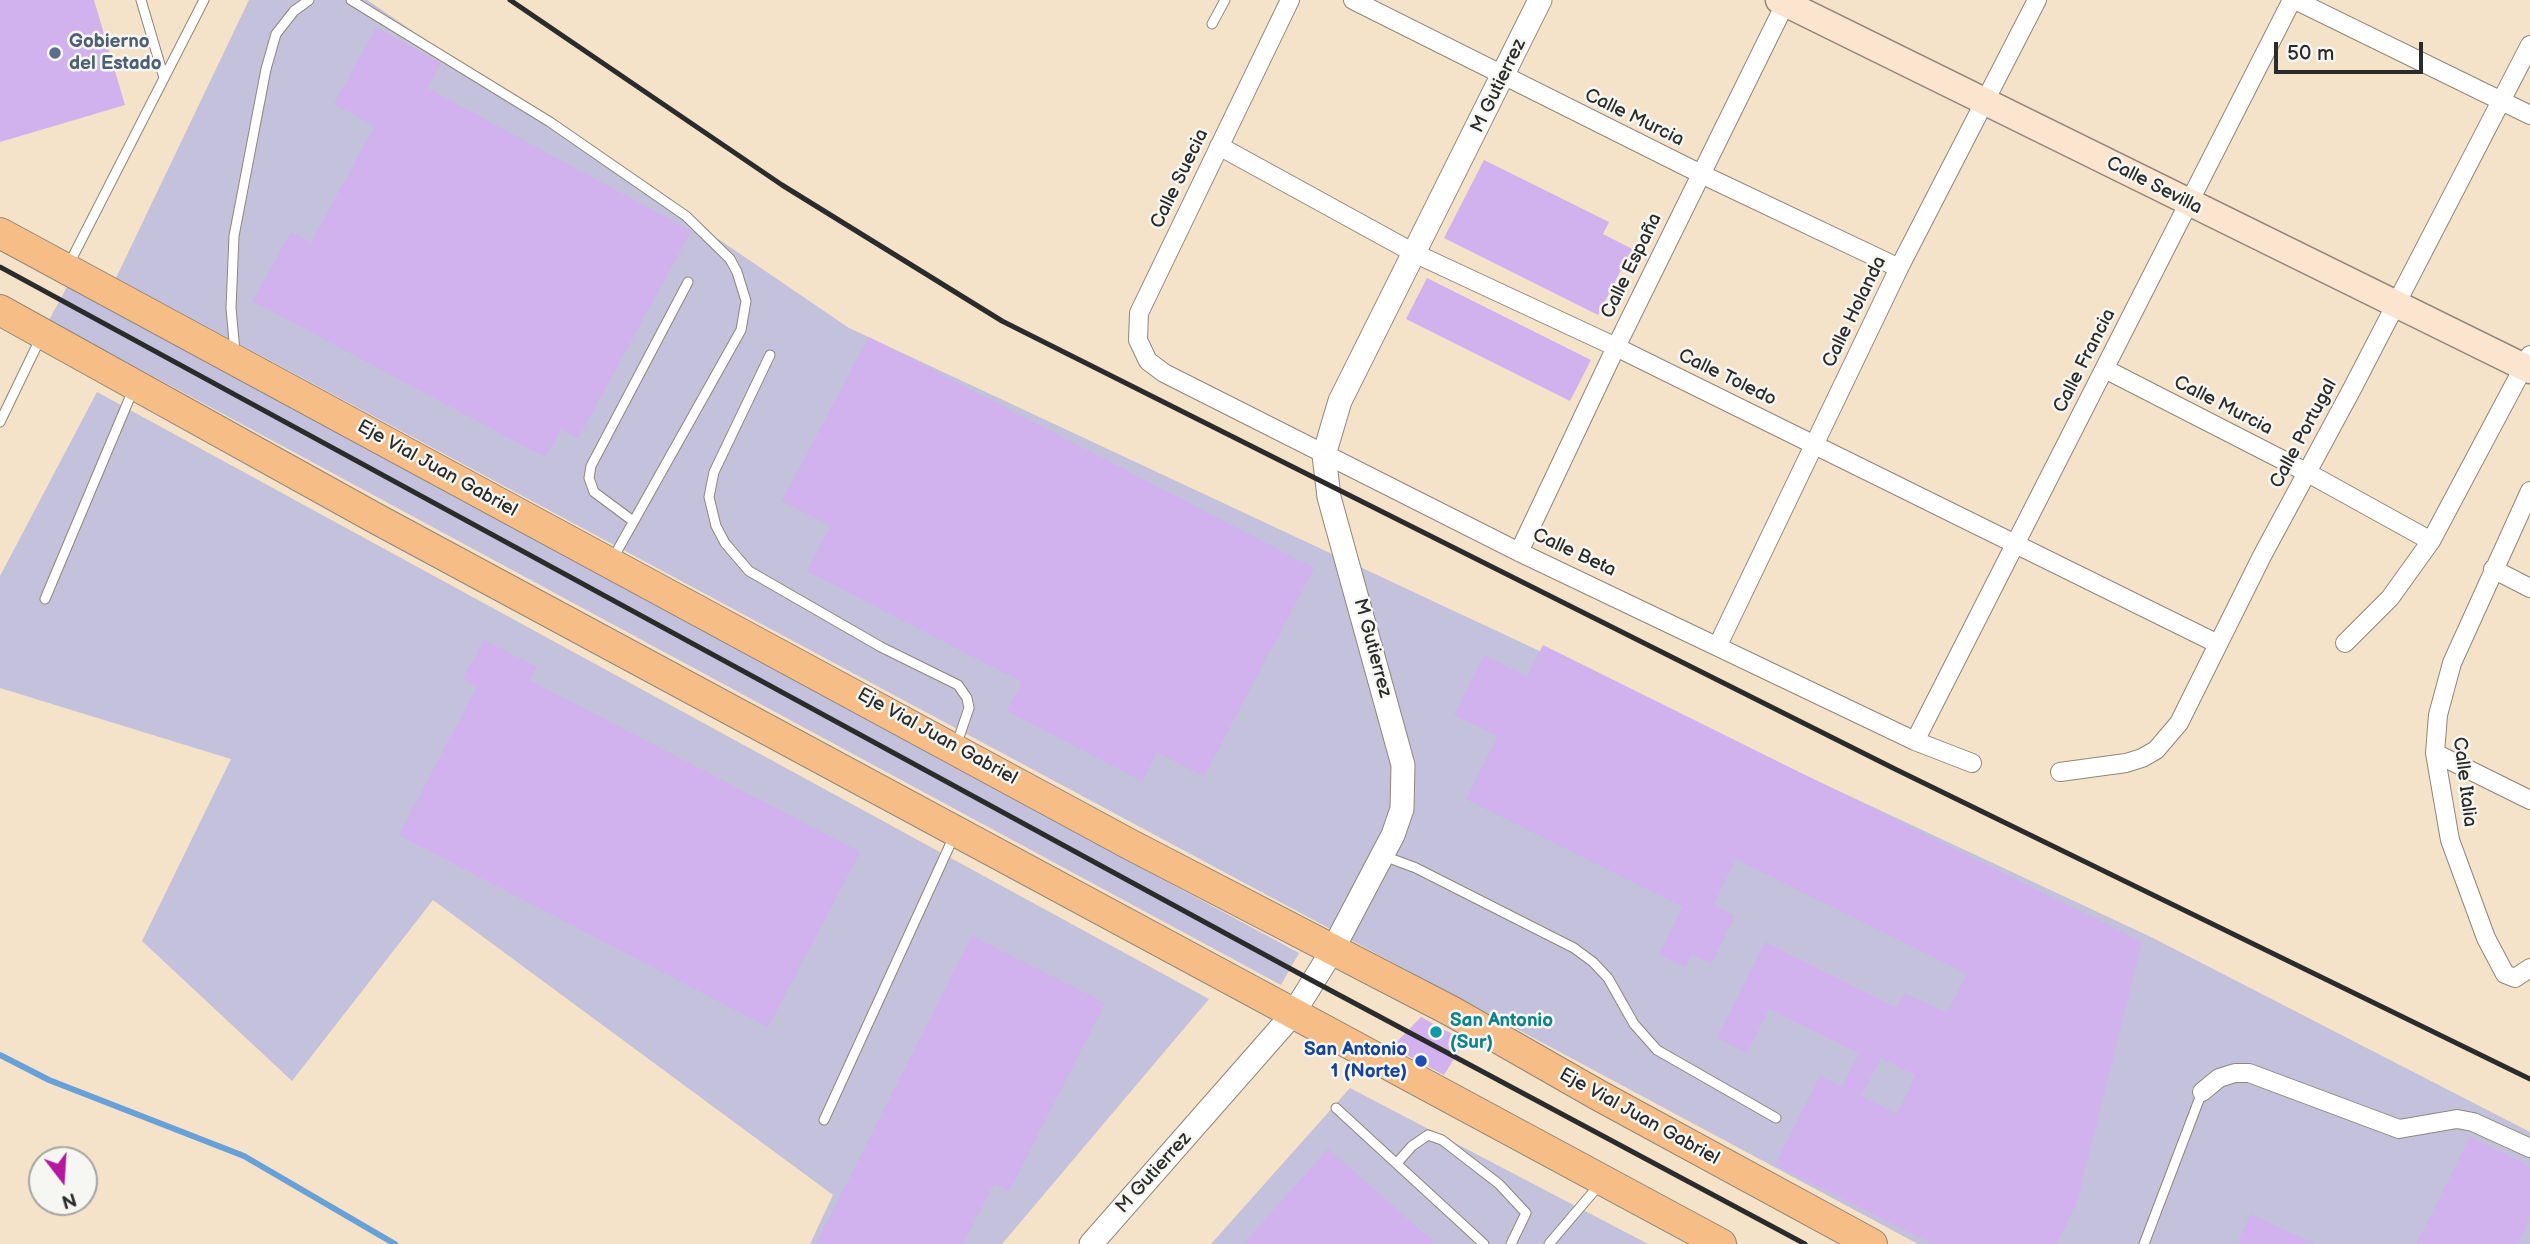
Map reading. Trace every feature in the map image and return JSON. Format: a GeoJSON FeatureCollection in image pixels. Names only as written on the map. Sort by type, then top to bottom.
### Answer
{"type":"FeatureCollection","features":[{"type":"Feature","properties":{"kind":"main road","name":"Calle Sevilla"},"geometry":{"type":"LineString","coordinates":[[1784,1],[2393,305],[2528,364]]}},
{"type":"Feature","properties":{"kind":"main road","name":"Eje Vial Juan Gabriel"},"geometry":{"type":"LineString","coordinates":[[0,233],[235,357],[610,564],[1332,951],[1451,1011],[1598,1096],[1872,1244]]}},
{"type":"Feature","properties":{"kind":"main road"},"geometry":{"type":"LineString","coordinates":[[0,310],[957,832],[1721,1244]]}},
{"type":"Feature","properties":{"kind":"street","name":"Calle Suecia"},"geometry":{"type":"LineString","coordinates":[[1164,373],[1148,361],[1141,350],[1137,327],[1139,313],[1290,0]]}},
{"type":"Feature","properties":{"kind":"street","name":"Calle Murcia"},"geometry":{"type":"LineString","coordinates":[[1353,0],[1701,174],[1899,268]]}},
{"type":"Feature","properties":{"kind":"street","name":"M Gutierrez"},"geometry":{"type":"LineString","coordinates":[[1091,1244],[1293,1014],[1332,951],[1383,855],[1402,809],[1403,765],[1329,497],[1324,455],[1340,401],[1504,77],[1540,0]]}},
{"type":"Feature","properties":{"kind":"street","name":"Calle Holanda"},"geometry":{"type":"LineString","coordinates":[[1718,645],[1899,268],[1983,99],[2036,0]]}},
{"type":"Feature","properties":{"kind":"street"},"geometry":{"type":"LineString","coordinates":[[2293,0],[2530,116]]}},
{"type":"Feature","properties":{"kind":"street","name":"Calle Francia"},"geometry":{"type":"LineString","coordinates":[[1915,741],[2293,0]]}},
{"type":"Feature","properties":{"kind":"street","name":"Calle España"},"geometry":{"type":"LineString","coordinates":[[1519,552],[1784,1]]}},
{"type":"Feature","properties":{"kind":"street","name":"Calle Portugal"},"geometry":{"type":"LineString","coordinates":[[2060,772],[2126,764],[2156,750],[2179,723],[2393,305],[2530,45]]}},
{"type":"Feature","properties":{"kind":"street","name":"Calle Toledo"},"geometry":{"type":"LineString","coordinates":[[1219,146],[1414,253],[1616,346],[2218,644]]}},
{"type":"Feature","properties":{"kind":"street"},"geometry":{"type":"LineString","coordinates":[[2345,643],[2389,598],[2431,541],[2528,364]]}},
{"type":"Feature","properties":{"kind":"street","name":"Calle Murcia"},"geometry":{"type":"LineString","coordinates":[[2105,369],[2308,473],[2431,541]]}},
{"type":"Feature","properties":{"kind":"street","name":"Calle Beta"},"geometry":{"type":"LineString","coordinates":[[1164,373],[1519,552],[1915,741],[1972,763]]}},
{"type":"Feature","properties":{"kind":"street","name":"Calle Italia"},"geometry":{"type":"LineString","coordinates":[[2530,491],[2493,569],[2443,692],[2435,752],[2451,840],[2486,938],[2505,974],[2515,978],[2530,968]]}},
{"type":"Feature","properties":{"kind":"street"},"geometry":{"type":"LineString","coordinates":[[2493,569],[2530,588]]}},
{"type":"Feature","properties":{"kind":"street"},"geometry":{"type":"LineString","coordinates":[[2435,752],[2530,800]]}},
{"type":"Feature","properties":{"kind":"street"},"geometry":{"type":"LineString","coordinates":[[2202,1092],[2220,1078],[2235,1073],[2249,1073],[2399,1129],[2457,1119],[2473,1122],[2530,1148]]}},
{"type":"Feature","properties":{"kind":"lane"},"geometry":{"type":"LineString","coordinates":[[141,0],[164,78]]}},
{"type":"Feature","properties":{"kind":"lane"},"geometry":{"type":"LineString","coordinates":[[66,270],[204,0]]}},
{"type":"Feature","properties":{"kind":"lane"},"geometry":{"type":"LineString","coordinates":[[235,357],[231,309],[234,236],[258,106],[276,34],[294,10],[309,0]]}},
{"type":"Feature","properties":{"kind":"lane"},"geometry":{"type":"LineString","coordinates":[[351,0],[551,122],[687,215],[730,259],[744,288],[746,318],[728,358],[610,564]]}},
{"type":"Feature","properties":{"kind":"lane"},"geometry":{"type":"LineString","coordinates":[[1212,24],[1225,0]]}},
{"type":"Feature","properties":{"kind":"lane"},"geometry":{"type":"LineString","coordinates":[[633,521],[594,492],[589,478],[591,466],[688,282]]}},
{"type":"Feature","properties":{"kind":"lane"},"geometry":{"type":"LineString","coordinates":[[0,422],[44,332]]}},
{"type":"Feature","properties":{"kind":"lane"},"geometry":{"type":"LineString","coordinates":[[770,355],[714,472],[709,497],[716,526],[725,543],[749,571],[881,647],[958,685],[967,698],[969,708],[955,747]]}},
{"type":"Feature","properties":{"kind":"lane"},"geometry":{"type":"LineString","coordinates":[[45,598],[135,385]]}},
{"type":"Feature","properties":{"kind":"lane"},"geometry":{"type":"LineString","coordinates":[[824,1120],[957,832]]}},
{"type":"Feature","properties":{"kind":"lane"},"geometry":{"type":"LineString","coordinates":[[1383,855],[1416,868],[1574,948],[1608,978],[1634,1024],[1657,1050],[1776,1118]]}},
{"type":"Feature","properties":{"kind":"lane"},"geometry":{"type":"LineString","coordinates":[[2144,1244],[2202,1092]]}},
{"type":"Feature","properties":{"kind":"lane"},"geometry":{"type":"LineString","coordinates":[[1336,1108],[1484,1244]]}},
{"type":"Feature","properties":{"kind":"lane"},"geometry":{"type":"LineString","coordinates":[[1396,1163],[1412,1146],[1428,1135],[1442,1140],[1499,1184],[1526,1213],[1511,1244]]}},
{"type":"Feature","properties":{"kind":"lane"},"geometry":{"type":"LineString","coordinates":[[1549,1244],[1603,1180]]}},
{"type":"Feature","properties":{"kind":"shaded area"},"geometry":{"type":"Polygon","coordinates":[[[249,0],[367,0],[849,328],[2151,937],[2530,1132],[2530,1244],[1918,1244],[116,278],[249,0]]]}},
{"type":"Feature","properties":{"kind":"shaded area"},"geometry":{"type":"Polygon","coordinates":[[[67,287],[1299,953],[1281,985],[49,320],[67,287]]]}},
{"type":"Feature","properties":{"kind":"shaded area"},"geometry":{"type":"Polygon","coordinates":[[[97,392],[1209,999],[1002,1244],[810,1244],[833,1195],[433,900],[292,1081],[142,941],[231,759],[0,688],[0,576],[97,392]]]}},
{"type":"Feature","properties":{"kind":"shaded area"},"geometry":{"type":"Polygon","coordinates":[[[1350,1088],[1648,1244],[1211,1244],[1350,1088]]]}},
{"type":"Feature","properties":{"kind":"building","name":"Gobierno del Estado"},"geometry":{"type":"Polygon","coordinates":[[[0,0],[94,0],[125,105],[0,142],[0,0]]]}},
{"type":"Feature","properties":{"kind":"building"},"geometry":{"type":"Polygon","coordinates":[[[376,28],[441,63],[427,88],[691,231],[578,438],[561,429],[545,457],[253,301],[291,232],[311,243],[375,126],[334,104],[376,28]]]}},
{"type":"Feature","properties":{"kind":"building"},"geometry":{"type":"Polygon","coordinates":[[[1484,160],[1609,222],[1603,234],[1642,254],[1634,269],[1624,264],[1598,315],[1444,238],[1484,160]]]}},
{"type":"Feature","properties":{"kind":"building"},"geometry":{"type":"Polygon","coordinates":[[[1427,278],[1591,360],[1570,401],[1406,319],[1427,278]]]}},
{"type":"Feature","properties":{"kind":"building"},"geometry":{"type":"Polygon","coordinates":[[[869,337],[1314,568],[1204,776],[1157,752],[1142,781],[1007,711],[1022,682],[807,571],[831,526],[782,501],[869,337]]]}},
{"type":"Feature","properties":{"kind":"building"},"geometry":{"type":"Polygon","coordinates":[[[484,640],[536,667],[529,680],[860,852],[768,1027],[399,835],[477,687],[463,679],[484,640]]]}},
{"type":"Feature","properties":{"kind":"building"},"geometry":{"type":"Polygon","coordinates":[[[1543,645],[2142,942],[2076,1205],[2056,1244],[1934,1244],[1775,1165],[1820,1076],[1842,1087],[1859,1053],[1769,1009],[1747,1053],[1717,1038],[1765,942],[1897,1008],[1905,993],[1947,1013],[1967,974],[1736,859],[1713,905],[1735,916],[1711,964],[1691,954],[1685,967],[1659,954],[1683,907],[1466,799],[1498,736],[1454,715],[1484,655],[1527,677],[1543,645]],[[1881,1058],[1861,1096],[1897,1114],[1916,1075],[1881,1058]]]}},
{"type":"Feature","properties":{"kind":"building"},"geometry":{"type":"Polygon","coordinates":[[[972,936],[1105,1003],[1009,1191],[994,1183],[963,1244],[816,1244],[972,936]]]}},
{"type":"Feature","properties":{"kind":"building"},"geometry":{"type":"Polygon","coordinates":[[[1421,1017],[1465,1041],[1444,1075],[1392,1047],[1421,1017]]]}},
{"type":"Feature","properties":{"kind":"building"},"geometry":{"type":"Polygon","coordinates":[[[2470,1137],[2530,1166],[2530,1218],[2517,1244],[2417,1244],[2470,1137]]]}},
{"type":"Feature","properties":{"kind":"building"},"geometry":{"type":"Polygon","coordinates":[[[1328,1149],[1436,1244],[1244,1244],[1328,1149]]]}},
{"type":"Feature","properties":{"kind":"building"},"geometry":{"type":"Polygon","coordinates":[[[2251,1214],[2314,1244],[2237,1244],[2251,1214]]]}},
{"type":"Feature","properties":{"kind":"waterway"},"geometry":{"type":"LineString","coordinates":[[0,1055],[49,1080],[244,1156],[395,1244]]}},
{"type":"Feature","properties":{"kind":"railway"},"geometry":{"type":"LineString","coordinates":[[510,0],[782,185],[1002,321],[1895,769],[2530,1079]]}},
{"type":"Feature","properties":{"kind":"railway"},"geometry":{"type":"LineString","coordinates":[[0,267],[1313,981],[1805,1244]]}},
{"type":"Feature","properties":{"kind":"place","name":"Gobierno del Estado"},"geometry":{"type":"Point","coordinates":[55,53]}},
{"type":"Feature","properties":{"kind":"place","name":"San Antonio (Sur)"},"geometry":{"type":"Point","coordinates":[1436,1032]}},
{"type":"Feature","properties":{"kind":"place","name":"San Antonio 1 (Norte)"},"geometry":{"type":"Point","coordinates":[1421,1061]}}]}
